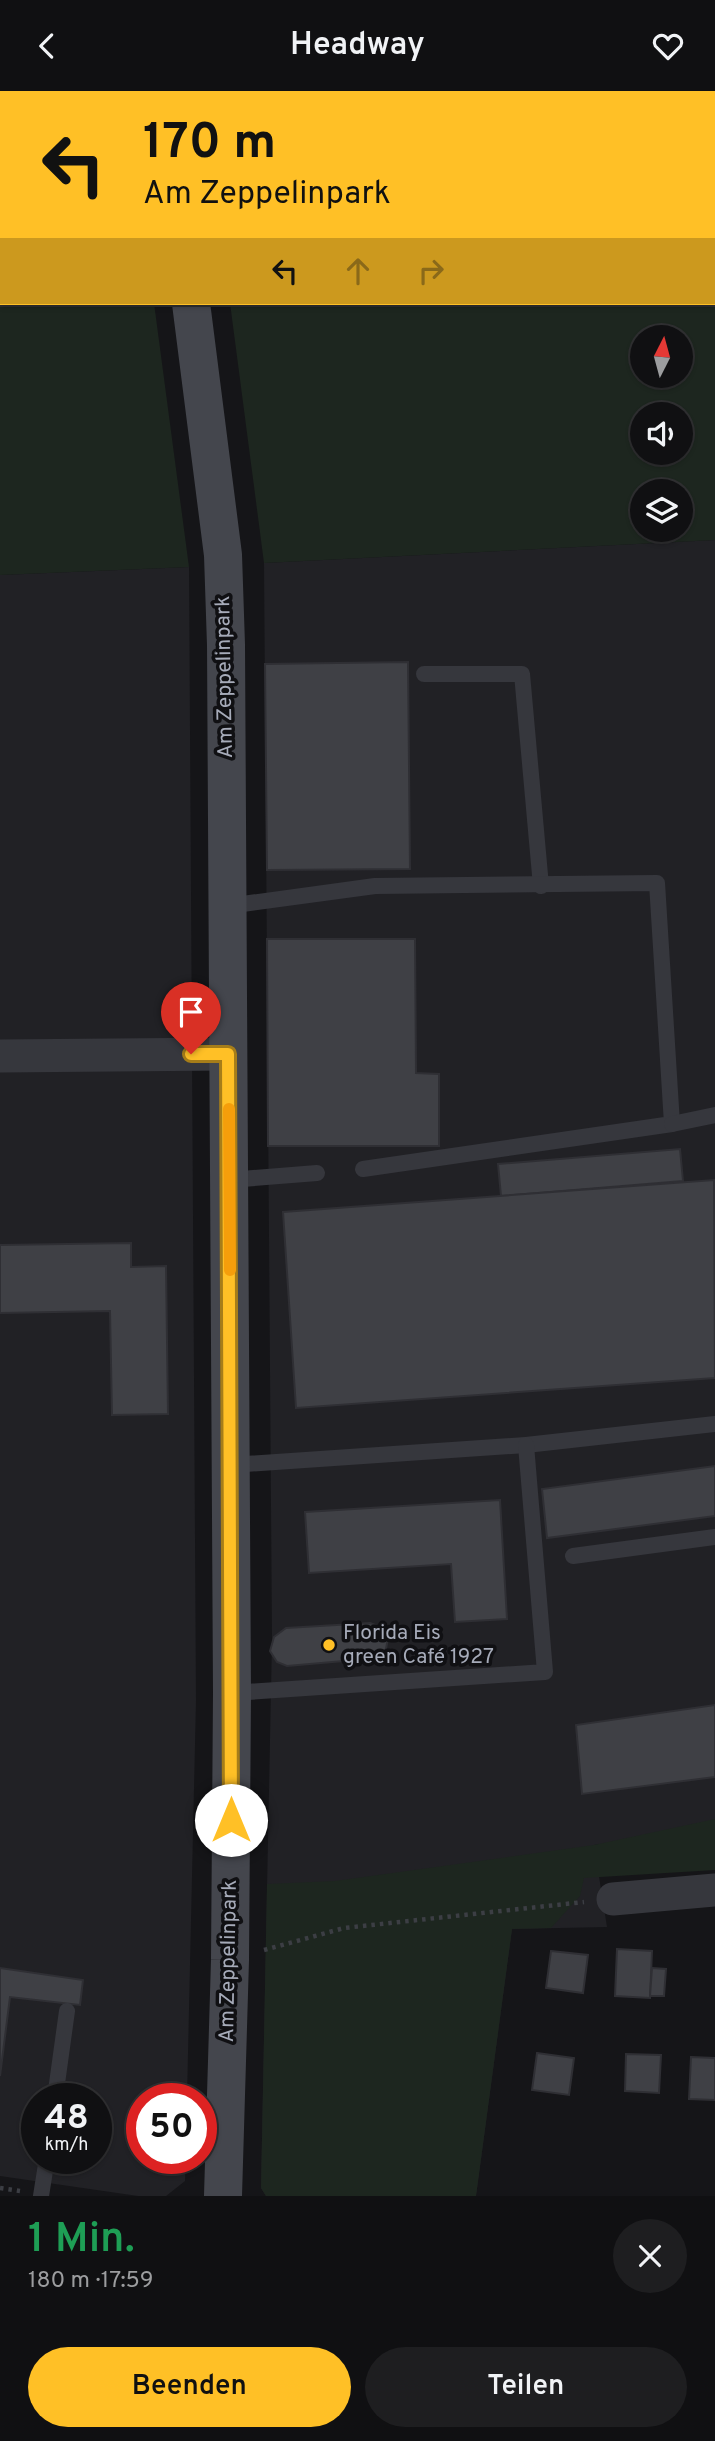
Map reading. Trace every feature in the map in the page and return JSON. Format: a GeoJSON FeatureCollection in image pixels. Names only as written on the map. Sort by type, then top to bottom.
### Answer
{"type":"FeatureCollection","features":[{"type":"Feature","properties":{"kind":"main road","name":"Am Zeppelinpark"},"geometry":{"type":"LineString","coordinates":[[191,305],[223,555],[228,906],[232,1693],[230,1960],[223,2196]]}},
{"type":"Feature","properties":{"kind":"street"},"geometry":{"type":"LineString","coordinates":[[0,1056],[228,1054]]}},
{"type":"Feature","properties":{"kind":"street"},"geometry":{"type":"LineString","coordinates":[[612,1899],[715,1890]]}},
{"type":"Feature","properties":{"kind":"lane"},"geometry":{"type":"LineString","coordinates":[[424,674],[522,674],[541,885]]}},
{"type":"Feature","properties":{"kind":"lane"},"geometry":{"type":"LineString","coordinates":[[228,906],[375,886],[657,883],[672,1124]]}},
{"type":"Feature","properties":{"kind":"lane"},"geometry":{"type":"LineString","coordinates":[[363,1169],[672,1124],[715,1115]]}},
{"type":"Feature","properties":{"kind":"lane"},"geometry":{"type":"LineString","coordinates":[[229,1180],[317,1173]]}},
{"type":"Feature","properties":{"kind":"lane"},"geometry":{"type":"LineString","coordinates":[[231,1465],[526,1445],[715,1424]]}},
{"type":"Feature","properties":{"kind":"lane"},"geometry":{"type":"LineString","coordinates":[[232,1693],[544,1672],[526,1445]]}},
{"type":"Feature","properties":{"kind":"lane"},"geometry":{"type":"LineString","coordinates":[[573,1556],[715,1537]]}},
{"type":"Feature","properties":{"kind":"lane"},"geometry":{"type":"LineString","coordinates":[[57,2083],[67,2011]]}},
{"type":"Feature","properties":{"kind":"lane"},"geometry":{"type":"LineString","coordinates":[[41,2196],[44,2174]]}},
{"type":"Feature","properties":{"kind":"path"},"geometry":{"type":"LineString","coordinates":[[230,1960],[344,1928],[612,1899]]}},
{"type":"Feature","properties":{"kind":"shaded area"},"geometry":{"type":"Polygon","coordinates":[[[0,305],[154,305],[189,567],[0,575],[0,305]]]}},
{"type":"Feature","properties":{"kind":"shaded area"},"geometry":{"type":"Polygon","coordinates":[[[230,305],[715,305],[715,540],[693,541],[693,479],[630,479],[630,542],[676,542],[264,563],[230,305]]]}},
{"type":"Feature","properties":{"kind":"shaded area"},"geometry":{"type":"Polygon","coordinates":[[[715,540],[715,1830],[594,1845],[607,1927],[512,1929],[476,2196],[266,2196],[261,2188],[272,1640],[264,563],[715,540]]]}},
{"type":"Feature","properties":{"kind":"shaded area"},"geometry":{"type":"Polygon","coordinates":[[[189,567],[196,1700],[187,2083],[126,2083],[126,2174],[185,2174],[185,2181],[166,2196],[138,2196],[0,2176],[0,575],[189,567]]]}},
{"type":"Feature","properties":{"kind":"shaded area"},"geometry":{"type":"Polygon","coordinates":[[[715,1819],[715,1870],[584,1878],[580,1896],[551,1928],[512,1929],[476,2196],[266,2196],[261,2188],[267,1884],[335,1881],[594,1845],[715,1819]]]}},
{"type":"Feature","properties":{"kind":"building"},"geometry":{"type":"Polygon","coordinates":[[[408,662],[410,869],[267,870],[265,664],[408,662]]]}},
{"type":"Feature","properties":{"kind":"building"},"geometry":{"type":"Polygon","coordinates":[[[267,939],[415,939],[416,1073],[439,1074],[439,1146],[268,1146],[267,939]]]}},
{"type":"Feature","properties":{"kind":"building"},"geometry":{"type":"Polygon","coordinates":[[[680,1149],[683,1181],[501,1196],[498,1164],[680,1149]]]}},
{"type":"Feature","properties":{"kind":"building"},"geometry":{"type":"Polygon","coordinates":[[[714,1180],[715,1378],[296,1408],[283,1212],[714,1180]]]}},
{"type":"Feature","properties":{"kind":"building"},"geometry":{"type":"Polygon","coordinates":[[[131,1243],[131,1267],[166,1266],[168,1414],[112,1415],[110,1311],[0,1313],[0,1245],[131,1243]]]}},
{"type":"Feature","properties":{"kind":"building"},"geometry":{"type":"Polygon","coordinates":[[[715,1466],[715,1516],[547,1538],[542,1489],[715,1466]]]}},
{"type":"Feature","properties":{"kind":"building"},"geometry":{"type":"Polygon","coordinates":[[[500,1500],[507,1619],[455,1622],[451,1564],[309,1573],[305,1512],[500,1500]]]}},
{"type":"Feature","properties":{"kind":"building","name":"Florida Eis green Café 1927"},"geometry":{"type":"Polygon","coordinates":[[[370,1623],[381,1627],[388,1638],[386,1649],[378,1658],[287,1666],[277,1662],[270,1651],[274,1637],[286,1628],[370,1623]]]}},
{"type":"Feature","properties":{"kind":"building"},"geometry":{"type":"Polygon","coordinates":[[[715,1705],[715,1777],[582,1794],[576,1725],[715,1705]]]}},
{"type":"Feature","properties":{"kind":"building"},"geometry":{"type":"Polygon","coordinates":[[[617,1949],[652,1951],[650,1998],[615,1996],[617,1949]]]}},
{"type":"Feature","properties":{"kind":"building"},"geometry":{"type":"Polygon","coordinates":[[[551,1951],[588,1955],[583,1993],[546,1988],[551,1951]]]}},
{"type":"Feature","properties":{"kind":"building"},"geometry":{"type":"Polygon","coordinates":[[[0,1968],[83,1980],[80,2005],[10,1997],[0,2076],[0,1968]]]}},
{"type":"Feature","properties":{"kind":"building"},"geometry":{"type":"Polygon","coordinates":[[[652,1968],[666,1969],[664,1996],[650,1996],[652,1968]]]}},
{"type":"Feature","properties":{"kind":"building"},"geometry":{"type":"Polygon","coordinates":[[[537,2053],[574,2058],[569,2095],[532,2090],[537,2053]]]}},
{"type":"Feature","properties":{"kind":"building"},"geometry":{"type":"Polygon","coordinates":[[[626,2054],[661,2055],[659,2093],[625,2091],[626,2054]]]}},
{"type":"Feature","properties":{"kind":"building"},"geometry":{"type":"Polygon","coordinates":[[[691,2057],[715,2058],[715,2100],[689,2099],[691,2057]]]}},
{"type":"Feature","properties":{"kind":"slow traffic"},"geometry":{"type":"LineString","coordinates":[[229,1109],[230,1270]]}},
{"type":"Feature","properties":{"kind":"place","name":"Florida Eis green Café 1927"},"geometry":{"type":"Point","coordinates":[329,1645]}},
{"type":"Feature","properties":{"kind":"route"},"geometry":{"type":"LineString","coordinates":[[191,1054],[228,1054],[231,1820]]}}]}
